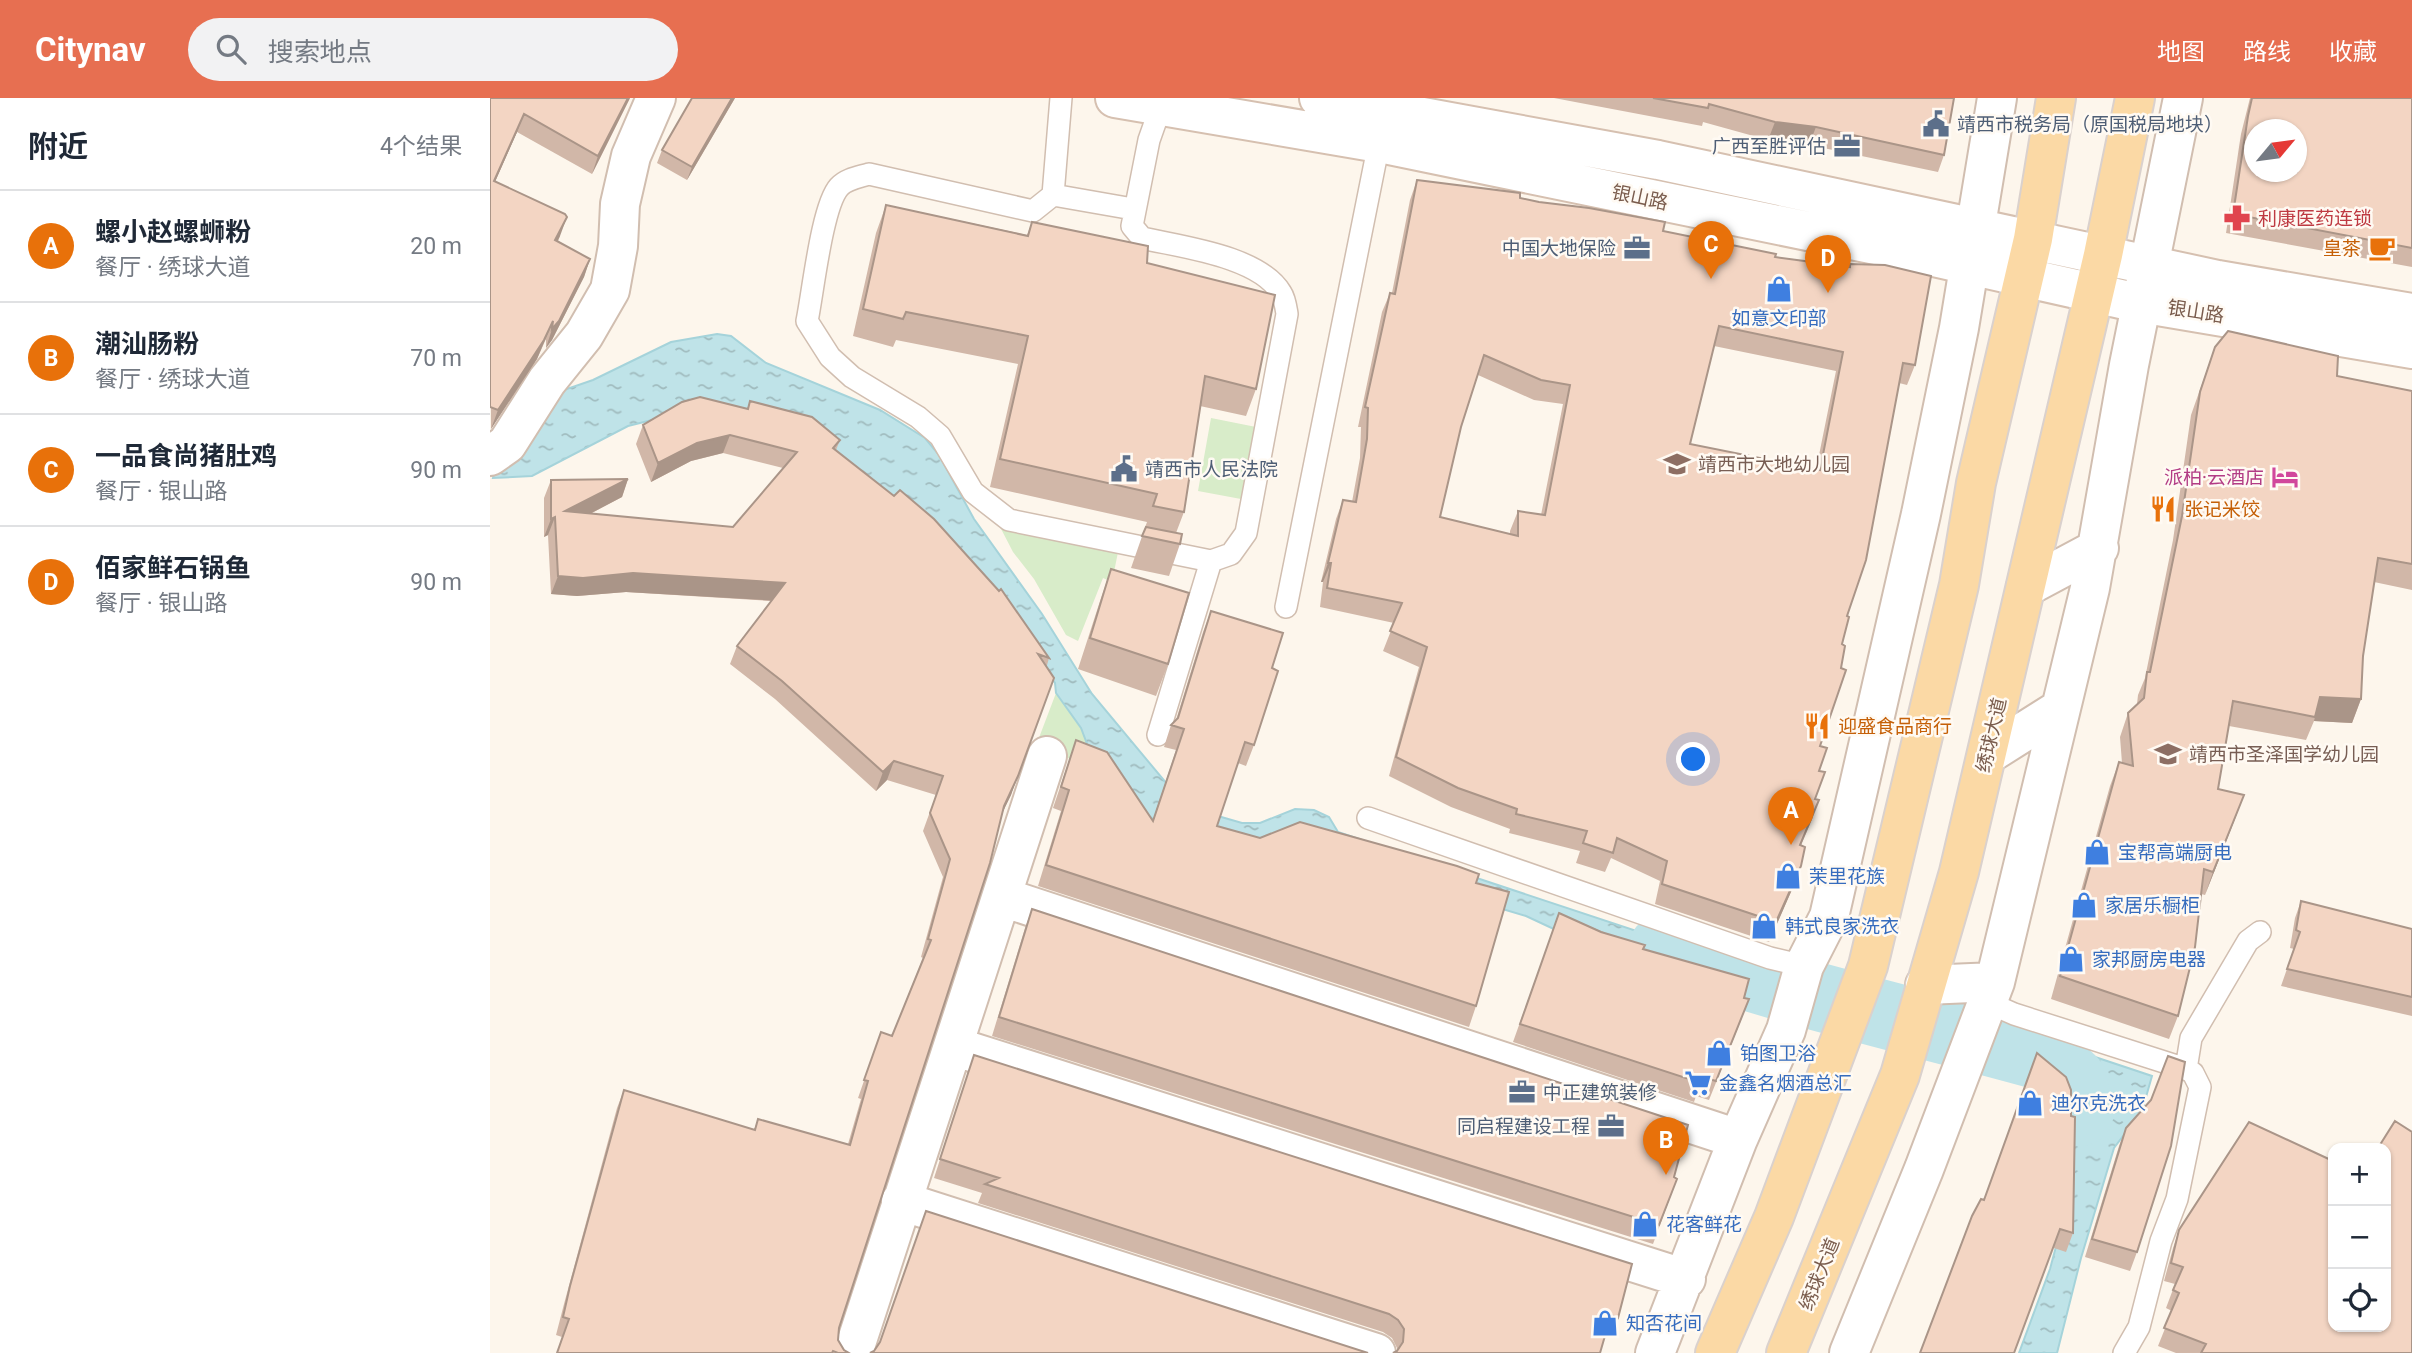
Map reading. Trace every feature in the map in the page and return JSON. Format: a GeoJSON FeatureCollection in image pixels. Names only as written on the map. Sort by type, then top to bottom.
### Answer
{"type":"FeatureCollection","features":[{"type":"Feature","properties":{"kind":"main road"},"geometry":{"type":"LineString","coordinates":[[1715,1353],[1774,1217],[1868,966],[1941,666],[1976,483],[2033,239],[2056,98]]}},
{"type":"Feature","properties":{"kind":"main road","name":"绣球大道"},"geometry":{"type":"LineString","coordinates":[[1786,1353],[1900,1075],[1959,872],[2103,255],[2135,98]]}},
{"type":"Feature","properties":{"kind":"street"},"geometry":{"type":"LineString","coordinates":[[490,455],[508,444],[547,381],[584,335],[610,290],[618,246],[620,204],[631,156],[656,98]]}},
{"type":"Feature","properties":{"kind":"street","name":"银山路"},"geometry":{"type":"LineString","coordinates":[[1115,98],[1379,143],[2024,280],[2412,349]]}},
{"type":"Feature","properties":{"kind":"street","name":"银山路"},"geometry":{"type":"LineString","coordinates":[[1319,98],[1658,160],[1931,219],[1975,225],[2218,280],[2412,313]]}},
{"type":"Feature","properties":{"kind":"street"},"geometry":{"type":"LineString","coordinates":[[1655,1353],[1686,1279],[1738,1139],[1786,1030],[1804,966],[1829,917],[1921,514],[1997,98]]}},
{"type":"Feature","properties":{"kind":"street"},"geometry":{"type":"LineString","coordinates":[[1849,1353],[1988,999],[2099,548],[2129,365],[2183,98]]}},
{"type":"Feature","properties":{"kind":"street"},"geometry":{"type":"LineString","coordinates":[[1921,514],[1976,483]]}},
{"type":"Feature","properties":{"kind":"street"},"geometry":{"type":"LineString","coordinates":[[2026,587],[2099,548]]}},
{"type":"Feature","properties":{"kind":"street"},"geometry":{"type":"LineString","coordinates":[[1987,755],[2060,709]]}},
{"type":"Feature","properties":{"kind":"street"},"geometry":{"type":"LineString","coordinates":[[861,1351],[901,1201],[956,1047],[1047,756]]}},
{"type":"Feature","properties":{"kind":"street"},"geometry":{"type":"LineString","coordinates":[[1002,897],[1738,1139]]}},
{"type":"Feature","properties":{"kind":"street"},"geometry":{"type":"LineString","coordinates":[[1925,985],[1988,999]]}},
{"type":"Feature","properties":{"kind":"street"},"geometry":{"type":"LineString","coordinates":[[956,1047],[1686,1279]]}},
{"type":"Feature","properties":{"kind":"street"},"geometry":{"type":"LineString","coordinates":[[901,1201],[1376,1353]]}},
{"type":"Feature","properties":{"kind":"lane"},"geometry":{"type":"LineString","coordinates":[[1061,98],[1053,195],[1033,211],[869,174],[853,178],[839,186],[829,207],[807,321],[830,357],[852,377],[918,418],[940,436],[972,492],[1009,520],[1211,561],[1231,554],[1246,533],[1287,314],[1282,293],[1263,276],[1238,261],[1142,238],[1132,226],[1133,209],[1161,106]]}},
{"type":"Feature","properties":{"kind":"lane"},"geometry":{"type":"LineString","coordinates":[[1286,607],[1379,143]]}},
{"type":"Feature","properties":{"kind":"lane"},"geometry":{"type":"LineString","coordinates":[[1053,195],[1133,209]]}},
{"type":"Feature","properties":{"kind":"lane"},"geometry":{"type":"LineString","coordinates":[[1158,735],[1211,561]]}},
{"type":"Feature","properties":{"kind":"lane"},"geometry":{"type":"LineString","coordinates":[[1368,818],[1770,958],[1804,966]]}},
{"type":"Feature","properties":{"kind":"lane"},"geometry":{"type":"LineString","coordinates":[[2186,1069],[2191,1038],[2248,941],[2260,932]]}},
{"type":"Feature","properties":{"kind":"lane"},"geometry":{"type":"LineString","coordinates":[[1988,999],[2014,1014],[2186,1069],[2193,1073],[2200,1087],[2188,1156],[2139,1327],[2124,1353]]}},
{"type":"Feature","properties":{"kind":"green space"},"geometry":{"type":"Polygon","coordinates":[[[1211,418],[1256,427],[1241,499],[1198,491],[1211,418]]]}},
{"type":"Feature","properties":{"kind":"green space"},"geometry":{"type":"Polygon","coordinates":[[[998,523],[1118,552],[1112,582],[1103,578],[1078,641],[1066,635],[1034,579],[1013,552],[998,523]]]}},
{"type":"Feature","properties":{"kind":"green space"},"geometry":{"type":"Polygon","coordinates":[[[1056,693],[1081,728],[1092,757],[1070,759],[1037,743],[1056,693]]]}},
{"type":"Feature","properties":{"kind":"water"},"geometry":{"type":"Polygon","coordinates":[[[717,334],[731,336],[766,363],[880,410],[925,438],[939,455],[974,519],[1042,614],[1092,694],[1172,790],[1211,814],[1242,823],[1260,823],[1295,809],[1314,810],[1329,817],[1338,832],[1742,966],[1751,974],[1746,992],[1573,938],[1526,916],[1284,844],[1164,826],[1140,810],[1092,757],[1081,728],[1056,693],[1055,683],[997,606],[696,409],[628,426],[532,476],[493,478],[499,457],[555,393],[593,380],[671,342],[717,334]]]}},
{"type":"Feature","properties":{"kind":"water"},"geometry":{"type":"Polygon","coordinates":[[[2035,1037],[2152,1076],[2142,1111],[2114,1148],[2081,1258],[2057,1353],[2019,1353],[2050,1269],[2065,1213],[2039,1075],[2029,1073],[2012,1080],[2024,1042],[2035,1037]]]}},
{"type":"Feature","properties":{"kind":"building"},"geometry":{"type":"Polygon","coordinates":[[[490,98],[628,98],[598,156],[524,114],[494,181],[565,214],[567,217],[555,240],[590,259],[559,321],[552,329],[553,321],[544,340],[498,410],[490,407],[490,98]]]}},
{"type":"Feature","properties":{"kind":"building"},"geometry":{"type":"Polygon","coordinates":[[[692,98],[732,98],[692,167],[662,150],[692,98]]]}},
{"type":"Feature","properties":{"kind":"building"},"geometry":{"type":"Polygon","coordinates":[[[1653,98],[1954,98],[1944,155],[1816,127],[1775,122],[1709,104],[1708,108],[1653,98]]]}},
{"type":"Feature","properties":{"kind":"building"},"geometry":{"type":"Polygon","coordinates":[[[2252,98],[2412,98],[2412,248],[2233,214],[2244,142],[2244,182],[2307,182],[2307,119],[2248,119],[2252,98]]]}},
{"type":"Feature","properties":{"kind":"building"},"geometry":{"type":"Polygon","coordinates":[[[1417,180],[1520,193],[1520,198],[1539,202],[1665,222],[1663,231],[1776,254],[1775,257],[1850,267],[1850,264],[1885,265],[1931,276],[1915,365],[1903,363],[1866,560],[1847,616],[1849,617],[1842,644],[1845,646],[1841,668],[1846,670],[1820,746],[1827,748],[1819,771],[1825,772],[1815,799],[1819,800],[1800,845],[1805,847],[1801,866],[1776,922],[1662,884],[1667,861],[1617,838],[1613,853],[1583,843],[1587,831],[1516,814],[1517,809],[1458,788],[1396,757],[1427,647],[1390,631],[1402,603],[1327,588],[1331,563],[1328,563],[1343,500],[1356,502],[1367,439],[1368,408],[1365,407],[1390,293],[1395,294],[1417,180]],[[1719,326],[1690,444],[1820,470],[1843,352],[1719,326]],[[1484,355],[1461,427],[1440,517],[1518,536],[1518,511],[1545,515],[1570,385],[1541,380],[1484,355]]]}},
{"type":"Feature","properties":{"kind":"building"},"geometry":{"type":"Polygon","coordinates":[[[886,205],[1028,236],[1032,222],[1148,246],[1147,263],[1275,295],[1256,389],[1205,376],[1184,512],[1153,506],[1157,494],[1000,459],[1028,336],[906,312],[903,319],[863,309],[886,205]]]}},
{"type":"Feature","properties":{"kind":"building"},"geometry":{"type":"Polygon","coordinates":[[[2228,331],[2338,356],[2337,376],[2412,391],[2412,564],[2378,558],[2363,656],[2361,699],[2320,697],[2315,717],[2233,701],[2218,789],[2244,795],[2213,872],[2204,869],[2195,947],[2178,1016],[2060,976],[2119,762],[2133,766],[2128,713],[2144,698],[2147,672],[2150,672],[2182,516],[2200,392],[2215,347],[2228,331]]]}},
{"type":"Feature","properties":{"kind":"building"},"geometry":{"type":"Polygon","coordinates":[[[700,397],[748,409],[750,401],[812,417],[840,440],[833,448],[894,496],[900,490],[934,519],[999,591],[1001,589],[1049,658],[1038,654],[1054,678],[1018,776],[1004,806],[990,863],[839,1328],[838,1340],[849,1353],[557,1353],[569,1319],[563,1317],[570,1286],[624,1090],[755,1130],[758,1119],[850,1145],[868,1081],[864,1080],[881,1032],[892,1036],[931,940],[928,939],[950,859],[930,813],[943,776],[894,761],[883,772],[782,681],[737,646],[785,583],[633,573],[583,578],[558,576],[555,517],[551,519],[551,480],[628,479],[565,511],[733,527],[797,452],[730,435],[697,443],[658,463],[643,425],[682,402],[700,397]]]}},
{"type":"Feature","properties":{"kind":"building"},"geometry":{"type":"Polygon","coordinates":[[[1146,527],[1182,534],[1180,544],[1142,536],[1146,527]]]}},
{"type":"Feature","properties":{"kind":"building"},"geometry":{"type":"Polygon","coordinates":[[[1111,569],[1189,593],[1168,664],[1090,638],[1111,569]]]}},
{"type":"Feature","properties":{"kind":"building"},"geometry":{"type":"Polygon","coordinates":[[[1211,611],[1283,633],[1272,668],[1278,671],[1254,745],[1245,742],[1217,826],[1260,838],[1300,822],[1457,866],[1479,874],[1476,883],[1509,892],[1476,1006],[1046,865],[1069,790],[1061,787],[1076,740],[1107,752],[1153,821],[1184,729],[1171,725],[1178,718],[1211,611]]]}},
{"type":"Feature","properties":{"kind":"building"},"geometry":{"type":"Polygon","coordinates":[[[2301,901],[2412,929],[2412,997],[2287,969],[2300,932],[2296,930],[2301,901]]]}},
{"type":"Feature","properties":{"kind":"building"},"geometry":{"type":"Polygon","coordinates":[[[1032,909],[1688,1125],[1674,1177],[1677,1179],[1659,1225],[999,1017],[1032,909]]]}},
{"type":"Feature","properties":{"kind":"building"},"geometry":{"type":"Polygon","coordinates":[[[1559,913],[1601,932],[1645,945],[1643,949],[1749,979],[1744,998],[1749,999],[1716,1081],[1702,1077],[1701,1083],[1520,1024],[1559,913]]]}},
{"type":"Feature","properties":{"kind":"building"},"geometry":{"type":"Polygon","coordinates":[[[2037,1053],[2066,1077],[2071,1090],[2071,1116],[2075,1117],[2073,1233],[2060,1229],[2014,1353],[1920,1353],[1972,1216],[1981,1199],[1984,1200],[2037,1053]]]}},
{"type":"Feature","properties":{"kind":"building"},"geometry":{"type":"Polygon","coordinates":[[[974,1055],[1632,1264],[1618,1318],[1611,1315],[1600,1353],[1393,1353],[1403,1342],[1404,1329],[1398,1320],[1389,1314],[985,1184],[999,1178],[940,1159],[974,1055]]]}},
{"type":"Feature","properties":{"kind":"building"},"geometry":{"type":"Polygon","coordinates":[[[2168,1056],[2185,1062],[2171,1146],[2137,1252],[2092,1239],[2126,1128],[2151,1100],[2168,1056]]]}},
{"type":"Feature","properties":{"kind":"building"},"geometry":{"type":"Polygon","coordinates":[[[2395,1121],[2412,1132],[2412,1353],[2201,1353],[2206,1344],[2164,1328],[2179,1293],[2173,1290],[2183,1267],[2171,1263],[2179,1230],[2249,1122],[2328,1159],[2328,1332],[2391,1332],[2391,1143],[2381,1143],[2395,1121]]]}},
{"type":"Feature","properties":{"kind":"building"},"geometry":{"type":"Polygon","coordinates":[[[926,1211],[1368,1353],[870,1353],[880,1342],[926,1211]]]}},
{"type":"Feature","properties":{"kind":"waterway"},"geometry":{"type":"LineString","coordinates":[[1662,949],[1805,993],[2048,1058],[2072,1080],[2080,1112]]}},
{"type":"Feature","properties":{"kind":"place","name":"靖西市税务局（原国税局地块）"},"geometry":{"type":"Point","coordinates":[1936,124]}},
{"type":"Feature","properties":{"kind":"place","name":"广西至胜评估"},"geometry":{"type":"Point","coordinates":[1847,146]}},
{"type":"Feature","properties":{"kind":"place","name":"利康医药连锁"},"geometry":{"type":"Point","coordinates":[2237,218]}},
{"type":"Feature","properties":{"kind":"place","name":"中国大地保险"},"geometry":{"type":"Point","coordinates":[1637,248]}},
{"type":"Feature","properties":{"kind":"place","name":"皇茶"},"geometry":{"type":"Point","coordinates":[2382,248]}},
{"type":"Feature","properties":{"kind":"place","name":"一品食尚猪肚鸡"},"geometry":{"type":"Point","coordinates":[1711,279]}},
{"type":"Feature","properties":{"kind":"place","name":"如意文印部"},"geometry":{"type":"Point","coordinates":[1779,289]}},
{"type":"Feature","properties":{"kind":"place","name":"佰家鲜石锅鱼"},"geometry":{"type":"Point","coordinates":[1828,293]}},
{"type":"Feature","properties":{"kind":"place","name":"靖西市大地幼儿园"},"geometry":{"type":"Point","coordinates":[1677,464]}},
{"type":"Feature","properties":{"kind":"place","name":"靖西市人民法院"},"geometry":{"type":"Point","coordinates":[1124,469]}},
{"type":"Feature","properties":{"kind":"place","name":"派柏·云酒店"},"geometry":{"type":"Point","coordinates":[2285,477]}},
{"type":"Feature","properties":{"kind":"place","name":"张记米饺"},"geometry":{"type":"Point","coordinates":[2163,509]}},
{"type":"Feature","properties":{"kind":"place","name":"迎盛食品商行"},"geometry":{"type":"Point","coordinates":[1817,726]}},
{"type":"Feature","properties":{"kind":"place","name":"靖西市圣泽国学幼儿园"},"geometry":{"type":"Point","coordinates":[2168,754]}},
{"type":"Feature","properties":{"kind":"place","name":"螺小赵螺蛳粉"},"geometry":{"type":"Point","coordinates":[1791,845]}},
{"type":"Feature","properties":{"kind":"place","name":"宝帮高端厨电"},"geometry":{"type":"Point","coordinates":[2097,852]}},
{"type":"Feature","properties":{"kind":"place","name":"茉里花族"},"geometry":{"type":"Point","coordinates":[1788,876]}},
{"type":"Feature","properties":{"kind":"place","name":"家居乐橱柜"},"geometry":{"type":"Point","coordinates":[2084,905]}},
{"type":"Feature","properties":{"kind":"place","name":"韩式良家洗衣"},"geometry":{"type":"Point","coordinates":[1764,926]}},
{"type":"Feature","properties":{"kind":"place","name":"家邦厨房电器"},"geometry":{"type":"Point","coordinates":[2071,959]}},
{"type":"Feature","properties":{"kind":"place","name":"铂图卫浴"},"geometry":{"type":"Point","coordinates":[1719,1053]}},
{"type":"Feature","properties":{"kind":"place","name":"金鑫名烟酒总汇"},"geometry":{"type":"Point","coordinates":[1698,1083]}},
{"type":"Feature","properties":{"kind":"place","name":"中正建筑装修"},"geometry":{"type":"Point","coordinates":[1522,1092]}},
{"type":"Feature","properties":{"kind":"place","name":"迪尔克洗衣"},"geometry":{"type":"Point","coordinates":[2030,1103]}},
{"type":"Feature","properties":{"kind":"place","name":"同启程建设工程"},"geometry":{"type":"Point","coordinates":[1611,1126]}},
{"type":"Feature","properties":{"kind":"place","name":"潮汕肠粉"},"geometry":{"type":"Point","coordinates":[1666,1175]}},
{"type":"Feature","properties":{"kind":"place","name":"花客鲜花"},"geometry":{"type":"Point","coordinates":[1645,1224]}},
{"type":"Feature","properties":{"kind":"place","name":"知否花间"},"geometry":{"type":"Point","coordinates":[1605,1323]}}]}
